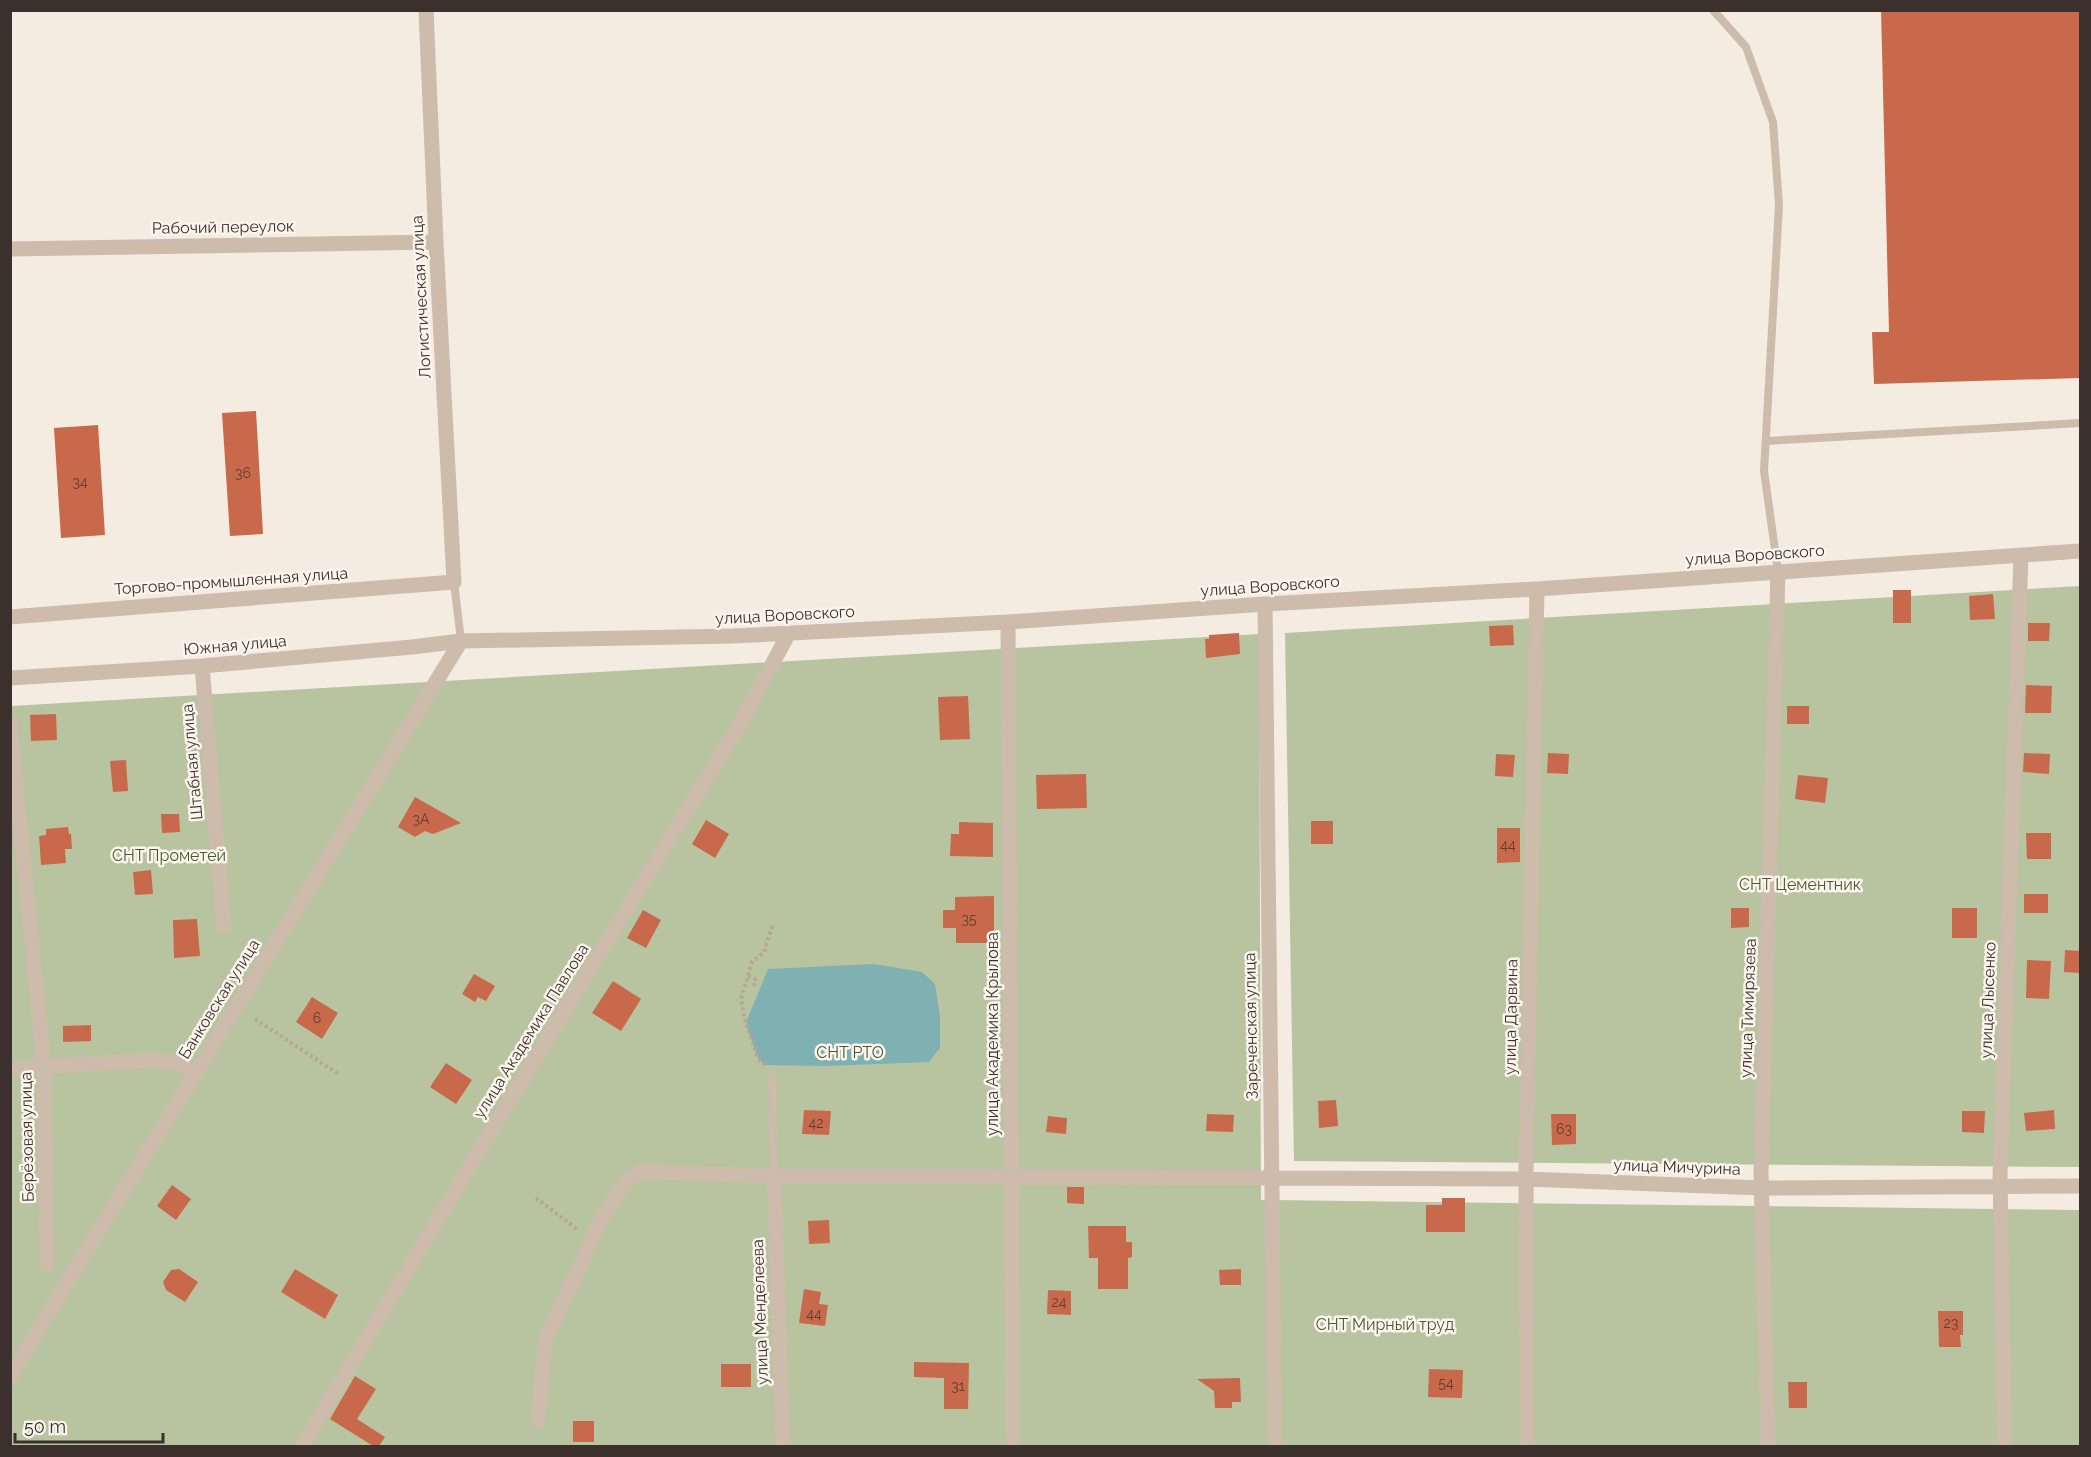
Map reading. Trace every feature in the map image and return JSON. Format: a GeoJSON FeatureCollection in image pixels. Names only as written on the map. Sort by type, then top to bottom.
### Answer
{"type":"FeatureCollection","features":[{"type":"Feature","properties":{"kind":"street","name":"Логистическая улица"},"geometry":{"type":"LineString","coordinates":[[426,10],[454,582]]}},
{"type":"Feature","properties":{"kind":"street","name":"Рабочий переулок"},"geometry":{"type":"LineString","coordinates":[[10,249],[436,242]]}},
{"type":"Feature","properties":{"kind":"street","name":"улица Воровского"},"geometry":{"type":"LineString","coordinates":[[461,641],[733,636],[1008,622],[1265,604],[1536,589],[2080,551]]}},
{"type":"Feature","properties":{"kind":"street","name":"улица Лысенко"},"geometry":{"type":"LineString","coordinates":[[2006,1446],[2000,1185],[2020,555]]}},
{"type":"Feature","properties":{"kind":"street","name":"улица Тимирязева"},"geometry":{"type":"LineString","coordinates":[[1768,1446],[1761,1188],[1778,571]]}},
{"type":"Feature","properties":{"kind":"street","name":"Торгово-промышленная улица"},"geometry":{"type":"LineString","coordinates":[[10,617],[454,582]]}},
{"type":"Feature","properties":{"kind":"street","name":"улица Дарвина"},"geometry":{"type":"LineString","coordinates":[[1527,1446],[1526,1179],[1536,589]]}},
{"type":"Feature","properties":{"kind":"street","name":"Зареченская улица"},"geometry":{"type":"LineString","coordinates":[[1265,604],[1275,1446]]}},
{"type":"Feature","properties":{"kind":"street","name":"улица Академика Крылова"},"geometry":{"type":"LineString","coordinates":[[1008,622],[1013,1446]]}},
{"type":"Feature","properties":{"kind":"street","name":"улица Академика Павлова"},"geometry":{"type":"LineString","coordinates":[[302,1446],[741,722],[789,633]]}},
{"type":"Feature","properties":{"kind":"street","name":"Южная улица"},"geometry":{"type":"LineString","coordinates":[[10,678],[202,666],[461,641]]}},
{"type":"Feature","properties":{"kind":"street","name":"Банковская улица"},"geometry":{"type":"LineString","coordinates":[[10,1378],[461,641]]}},
{"type":"Feature","properties":{"kind":"street","name":"Штабная улица"},"geometry":{"type":"LineString","coordinates":[[202,666],[224,927]]}},
{"type":"Feature","properties":{"kind":"street","name":"Берёзовая улица"},"geometry":{"type":"LineString","coordinates":[[10,722],[44,1067],[47,1264]]}},
{"type":"Feature","properties":{"kind":"street"},"geometry":{"type":"LineString","coordinates":[[10,1069],[152,1060],[179,1063],[194,1075]]}},
{"type":"Feature","properties":{"kind":"street","name":"улица Мичурина"},"geometry":{"type":"LineString","coordinates":[[538,1421],[545,1341],[584,1261],[591,1240],[626,1181],[639,1172],[774,1176],[1526,1179],[1761,1188],[2080,1186]]}},
{"type":"Feature","properties":{"kind":"street","name":"улица Менделеева"},"geometry":{"type":"LineString","coordinates":[[774,1176],[783,1446]]}},
{"type":"Feature","properties":{"kind":"lane"},"geometry":{"type":"LineString","coordinates":[[1713,10],[1746,47],[1773,122],[1779,205],[1764,471],[1778,571]]}},
{"type":"Feature","properties":{"kind":"lane"},"geometry":{"type":"LineString","coordinates":[[1766,441],[2080,423]]}},
{"type":"Feature","properties":{"kind":"lane"},"geometry":{"type":"LineString","coordinates":[[454,582],[461,641]]}},
{"type":"Feature","properties":{"kind":"lane"},"geometry":{"type":"LineString","coordinates":[[772,1076],[774,1176]]}},
{"type":"Feature","properties":{"kind":"path"},"geometry":{"type":"LineString","coordinates":[[765,1065],[758,1058],[741,999],[752,962],[764,952],[773,924]]}},
{"type":"Feature","properties":{"kind":"path"},"geometry":{"type":"LineString","coordinates":[[748,976],[755,979],[754,986]]}},
{"type":"Feature","properties":{"kind":"path"},"geometry":{"type":"LineString","coordinates":[[255,1019],[340,1075]]}},
{"type":"Feature","properties":{"kind":"path"},"geometry":{"type":"LineString","coordinates":[[536,1198],[591,1240]]}},
{"type":"Feature","properties":{"kind":"green space","name":"СНТ Цементник"},"geometry":{"type":"Polygon","coordinates":[[[2080,586],[2080,1167],[1294,1161],[1285,633],[2080,586]]]}},
{"type":"Feature","properties":{"kind":"green space","name":"СНТ РТО"},"geometry":{"type":"Polygon","coordinates":[[[1259,634],[1261,1200],[2080,1210],[2080,1446],[11,1446],[11,706],[1259,634]]]}},
{"type":"Feature","properties":{"kind":"water"},"geometry":{"type":"Polygon","coordinates":[[[874,964],[922,972],[935,984],[940,1016],[940,1048],[929,1062],[825,1066],[765,1065],[758,1058],[747,1027],[747,1020],[768,969],[874,964]]]}},
{"type":"Feature","properties":{"kind":"building"},"geometry":{"type":"Polygon","coordinates":[[[1881,10],[2080,10],[2080,378],[1874,384],[1872,332],[1889,332],[1881,10]]]}},
{"type":"Feature","properties":{"kind":"building"},"geometry":{"type":"Polygon","coordinates":[[[256,411],[263,534],[230,536],[222,413],[256,411]]]}},
{"type":"Feature","properties":{"kind":"building"},"geometry":{"type":"Polygon","coordinates":[[[98,425],[105,535],[61,538],[54,428],[98,425]]]}},
{"type":"Feature","properties":{"kind":"building"},"geometry":{"type":"Polygon","coordinates":[[[1893,590],[1911,590],[1911,623],[1893,623],[1893,590]]]}},
{"type":"Feature","properties":{"kind":"building"},"geometry":{"type":"Polygon","coordinates":[[[1993,594],[1995,619],[1970,620],[1969,596],[1993,594]]]}},
{"type":"Feature","properties":{"kind":"building"},"geometry":{"type":"Polygon","coordinates":[[[2028,623],[2050,623],[2049,641],[2028,641],[2028,623]]]}},
{"type":"Feature","properties":{"kind":"building"},"geometry":{"type":"Polygon","coordinates":[[[1513,625],[1514,645],[1490,646],[1489,626],[1513,625]]]}},
{"type":"Feature","properties":{"kind":"building"},"geometry":{"type":"Polygon","coordinates":[[[1239,633],[1240,654],[1206,658],[1205,639],[1209,639],[1209,635],[1239,633]]]}},
{"type":"Feature","properties":{"kind":"building"},"geometry":{"type":"Polygon","coordinates":[[[2026,685],[2052,686],[2051,713],[2025,713],[2026,685]]]}},
{"type":"Feature","properties":{"kind":"building"},"geometry":{"type":"Polygon","coordinates":[[[968,696],[970,739],[940,740],[938,697],[968,696]]]}},
{"type":"Feature","properties":{"kind":"building"},"geometry":{"type":"Polygon","coordinates":[[[1787,706],[1809,706],[1809,724],[1787,724],[1787,706]]]}},
{"type":"Feature","properties":{"kind":"building"},"geometry":{"type":"Polygon","coordinates":[[[56,714],[57,740],[31,741],[30,715],[56,714]]]}},
{"type":"Feature","properties":{"kind":"building"},"geometry":{"type":"Polygon","coordinates":[[[1548,753],[1569,754],[1568,774],[1547,773],[1548,753]]]}},
{"type":"Feature","properties":{"kind":"building"},"geometry":{"type":"Polygon","coordinates":[[[2024,753],[2050,754],[2049,774],[2023,772],[2024,753]]]}},
{"type":"Feature","properties":{"kind":"building"},"geometry":{"type":"Polygon","coordinates":[[[1496,754],[1515,755],[1513,777],[1495,776],[1496,754]]]}},
{"type":"Feature","properties":{"kind":"building"},"geometry":{"type":"Polygon","coordinates":[[[126,760],[128,791],[113,792],[110,761],[126,760]]]}},
{"type":"Feature","properties":{"kind":"building"},"geometry":{"type":"Polygon","coordinates":[[[1086,774],[1087,808],[1037,809],[1036,775],[1086,774]]]}},
{"type":"Feature","properties":{"kind":"building"},"geometry":{"type":"Polygon","coordinates":[[[1798,775],[1828,778],[1825,803],[1795,799],[1798,775]]]}},
{"type":"Feature","properties":{"kind":"building"},"geometry":{"type":"Polygon","coordinates":[[[415,797],[461,823],[433,834],[425,831],[415,837],[398,827],[415,797]]]}},
{"type":"Feature","properties":{"kind":"building"},"geometry":{"type":"Polygon","coordinates":[[[161,814],[179,814],[180,832],[162,833],[161,814]]]}},
{"type":"Feature","properties":{"kind":"building"},"geometry":{"type":"Polygon","coordinates":[[[706,820],[729,834],[715,858],[692,844],[706,820]]]}},
{"type":"Feature","properties":{"kind":"building"},"geometry":{"type":"Polygon","coordinates":[[[1311,821],[1333,821],[1333,844],[1311,844],[1311,821]]]}},
{"type":"Feature","properties":{"kind":"building"},"geometry":{"type":"Polygon","coordinates":[[[959,822],[993,823],[993,857],[950,856],[951,834],[959,834],[959,822]]]}},
{"type":"Feature","properties":{"kind":"building"},"geometry":{"type":"Polygon","coordinates":[[[68,827],[72,849],[65,849],[66,863],[41,865],[39,836],[46,835],[46,829],[68,827]]]}},
{"type":"Feature","properties":{"kind":"building"},"geometry":{"type":"Polygon","coordinates":[[[1497,828],[1520,828],[1520,862],[1497,863],[1497,828]]]}},
{"type":"Feature","properties":{"kind":"building"},"geometry":{"type":"Polygon","coordinates":[[[2026,833],[2051,833],[2051,859],[2027,859],[2026,833]]]}},
{"type":"Feature","properties":{"kind":"building"},"geometry":{"type":"Polygon","coordinates":[[[151,870],[153,894],[135,895],[133,872],[151,870]]]}},
{"type":"Feature","properties":{"kind":"building"},"geometry":{"type":"Polygon","coordinates":[[[2024,894],[2048,894],[2048,913],[2024,913],[2024,894]]]}},
{"type":"Feature","properties":{"kind":"building"},"geometry":{"type":"Polygon","coordinates":[[[994,896],[994,943],[956,943],[956,928],[943,928],[943,910],[955,910],[955,897],[994,896]]]}},
{"type":"Feature","properties":{"kind":"building"},"geometry":{"type":"Polygon","coordinates":[[[1731,908],[1749,908],[1749,927],[1731,928],[1731,908]]]}},
{"type":"Feature","properties":{"kind":"building"},"geometry":{"type":"Polygon","coordinates":[[[1952,908],[1977,908],[1977,938],[1952,938],[1952,908]]]}},
{"type":"Feature","properties":{"kind":"building"},"geometry":{"type":"Polygon","coordinates":[[[643,910],[661,920],[646,948],[627,938],[643,910]]]}},
{"type":"Feature","properties":{"kind":"building"},"geometry":{"type":"Polygon","coordinates":[[[197,919],[200,956],[174,958],[173,920],[197,919]]]}},
{"type":"Feature","properties":{"kind":"building"},"geometry":{"type":"Polygon","coordinates":[[[2065,950],[2080,951],[2080,973],[2064,972],[2065,950]]]}},
{"type":"Feature","properties":{"kind":"building"},"geometry":{"type":"Polygon","coordinates":[[[2027,960],[2051,961],[2049,999],[2026,998],[2027,960]]]}},
{"type":"Feature","properties":{"kind":"building"},"geometry":{"type":"Polygon","coordinates":[[[474,974],[495,986],[486,1001],[478,997],[475,1002],[462,994],[474,974]]]}},
{"type":"Feature","properties":{"kind":"building"},"geometry":{"type":"Polygon","coordinates":[[[613,981],[641,999],[621,1031],[592,1013],[613,981]]]}},
{"type":"Feature","properties":{"kind":"building"},"geometry":{"type":"Polygon","coordinates":[[[312,997],[338,1013],[322,1039],[296,1022],[312,997]]]}},
{"type":"Feature","properties":{"kind":"building"},"geometry":{"type":"Polygon","coordinates":[[[91,1025],[91,1041],[63,1042],[63,1026],[91,1025]]]}},
{"type":"Feature","properties":{"kind":"building"},"geometry":{"type":"Polygon","coordinates":[[[446,1063],[472,1080],[456,1104],[430,1087],[446,1063]]]}},
{"type":"Feature","properties":{"kind":"building"},"geometry":{"type":"Polygon","coordinates":[[[1336,1100],[1338,1126],[1319,1128],[1318,1101],[1336,1100]]]}},
{"type":"Feature","properties":{"kind":"building"},"geometry":{"type":"Polygon","coordinates":[[[804,1110],[831,1111],[829,1135],[802,1134],[804,1110]]]}},
{"type":"Feature","properties":{"kind":"building"},"geometry":{"type":"Polygon","coordinates":[[[2054,1110],[2055,1129],[2026,1131],[2024,1113],[2054,1110]]]}},
{"type":"Feature","properties":{"kind":"building"},"geometry":{"type":"Polygon","coordinates":[[[1962,1111],[1985,1111],[1984,1133],[1962,1132],[1962,1111]]]}},
{"type":"Feature","properties":{"kind":"building"},"geometry":{"type":"Polygon","coordinates":[[[1207,1114],[1234,1115],[1233,1132],[1206,1131],[1207,1114]]]}},
{"type":"Feature","properties":{"kind":"building"},"geometry":{"type":"Polygon","coordinates":[[[1551,1114],[1576,1114],[1576,1144],[1552,1145],[1551,1114]]]}},
{"type":"Feature","properties":{"kind":"building"},"geometry":{"type":"Polygon","coordinates":[[[1048,1116],[1067,1118],[1066,1134],[1046,1132],[1048,1116]]]}},
{"type":"Feature","properties":{"kind":"building"},"geometry":{"type":"Polygon","coordinates":[[[172,1185],[191,1199],[176,1220],[157,1206],[172,1185]]]}},
{"type":"Feature","properties":{"kind":"building"},"geometry":{"type":"Polygon","coordinates":[[[1067,1187],[1084,1187],[1084,1204],[1067,1203],[1067,1187]]]}},
{"type":"Feature","properties":{"kind":"building"},"geometry":{"type":"Polygon","coordinates":[[[1442,1198],[1465,1198],[1465,1232],[1426,1232],[1426,1205],[1442,1205],[1442,1198]]]}},
{"type":"Feature","properties":{"kind":"building"},"geometry":{"type":"Polygon","coordinates":[[[829,1220],[830,1243],[809,1244],[808,1221],[829,1220]]]}},
{"type":"Feature","properties":{"kind":"building"},"geometry":{"type":"Polygon","coordinates":[[[1088,1226],[1126,1226],[1126,1242],[1132,1242],[1132,1257],[1128,1258],[1128,1289],[1098,1289],[1098,1258],[1089,1258],[1088,1226]]]}},
{"type":"Feature","properties":{"kind":"building"},"geometry":{"type":"Polygon","coordinates":[[[179,1269],[198,1282],[185,1302],[166,1290],[163,1282],[171,1270],[179,1269]]]}},
{"type":"Feature","properties":{"kind":"building"},"geometry":{"type":"Polygon","coordinates":[[[295,1269],[338,1295],[325,1319],[281,1292],[295,1269]]]}},
{"type":"Feature","properties":{"kind":"building"},"geometry":{"type":"Polygon","coordinates":[[[1241,1269],[1241,1285],[1220,1285],[1219,1270],[1241,1269]]]}},
{"type":"Feature","properties":{"kind":"building"},"geometry":{"type":"Polygon","coordinates":[[[804,1289],[821,1292],[819,1304],[828,1305],[825,1326],[799,1323],[804,1289]]]}},
{"type":"Feature","properties":{"kind":"building"},"geometry":{"type":"Polygon","coordinates":[[[1048,1290],[1071,1291],[1071,1315],[1047,1314],[1048,1290]]]}},
{"type":"Feature","properties":{"kind":"building"},"geometry":{"type":"Polygon","coordinates":[[[1938,1311],[1963,1311],[1961,1347],[1939,1347],[1938,1311]]]}},
{"type":"Feature","properties":{"kind":"building"},"geometry":{"type":"Polygon","coordinates":[[[914,1362],[969,1363],[968,1409],[944,1409],[944,1378],[914,1377],[914,1362]]]}},
{"type":"Feature","properties":{"kind":"building"},"geometry":{"type":"Polygon","coordinates":[[[721,1364],[751,1364],[751,1387],[721,1387],[721,1364]]]}},
{"type":"Feature","properties":{"kind":"building"},"geometry":{"type":"Polygon","coordinates":[[[1429,1369],[1463,1370],[1462,1398],[1428,1397],[1429,1369]]]}},
{"type":"Feature","properties":{"kind":"building"},"geometry":{"type":"Polygon","coordinates":[[[355,1376],[376,1389],[357,1419],[385,1437],[379,1446],[373,1446],[330,1419],[355,1376]]]}},
{"type":"Feature","properties":{"kind":"building"},"geometry":{"type":"Polygon","coordinates":[[[1240,1378],[1241,1402],[1232,1402],[1232,1408],[1215,1408],[1214,1391],[1197,1379],[1240,1378]]]}},
{"type":"Feature","properties":{"kind":"building"},"geometry":{"type":"Polygon","coordinates":[[[1788,1382],[1807,1382],[1807,1408],[1789,1408],[1788,1382]]]}},
{"type":"Feature","properties":{"kind":"building"},"geometry":{"type":"Polygon","coordinates":[[[573,1421],[594,1421],[594,1442],[573,1442],[573,1421]]]}},
{"type":"Feature","properties":{"kind":"park label","name":"СНТ Прометей"},"geometry":{"type":"Point","coordinates":[169,855]}},
{"type":"Feature","properties":{"kind":"park label","name":"СНТ Мирный труд"},"geometry":{"type":"Point","coordinates":[1385,1324]}}]}
